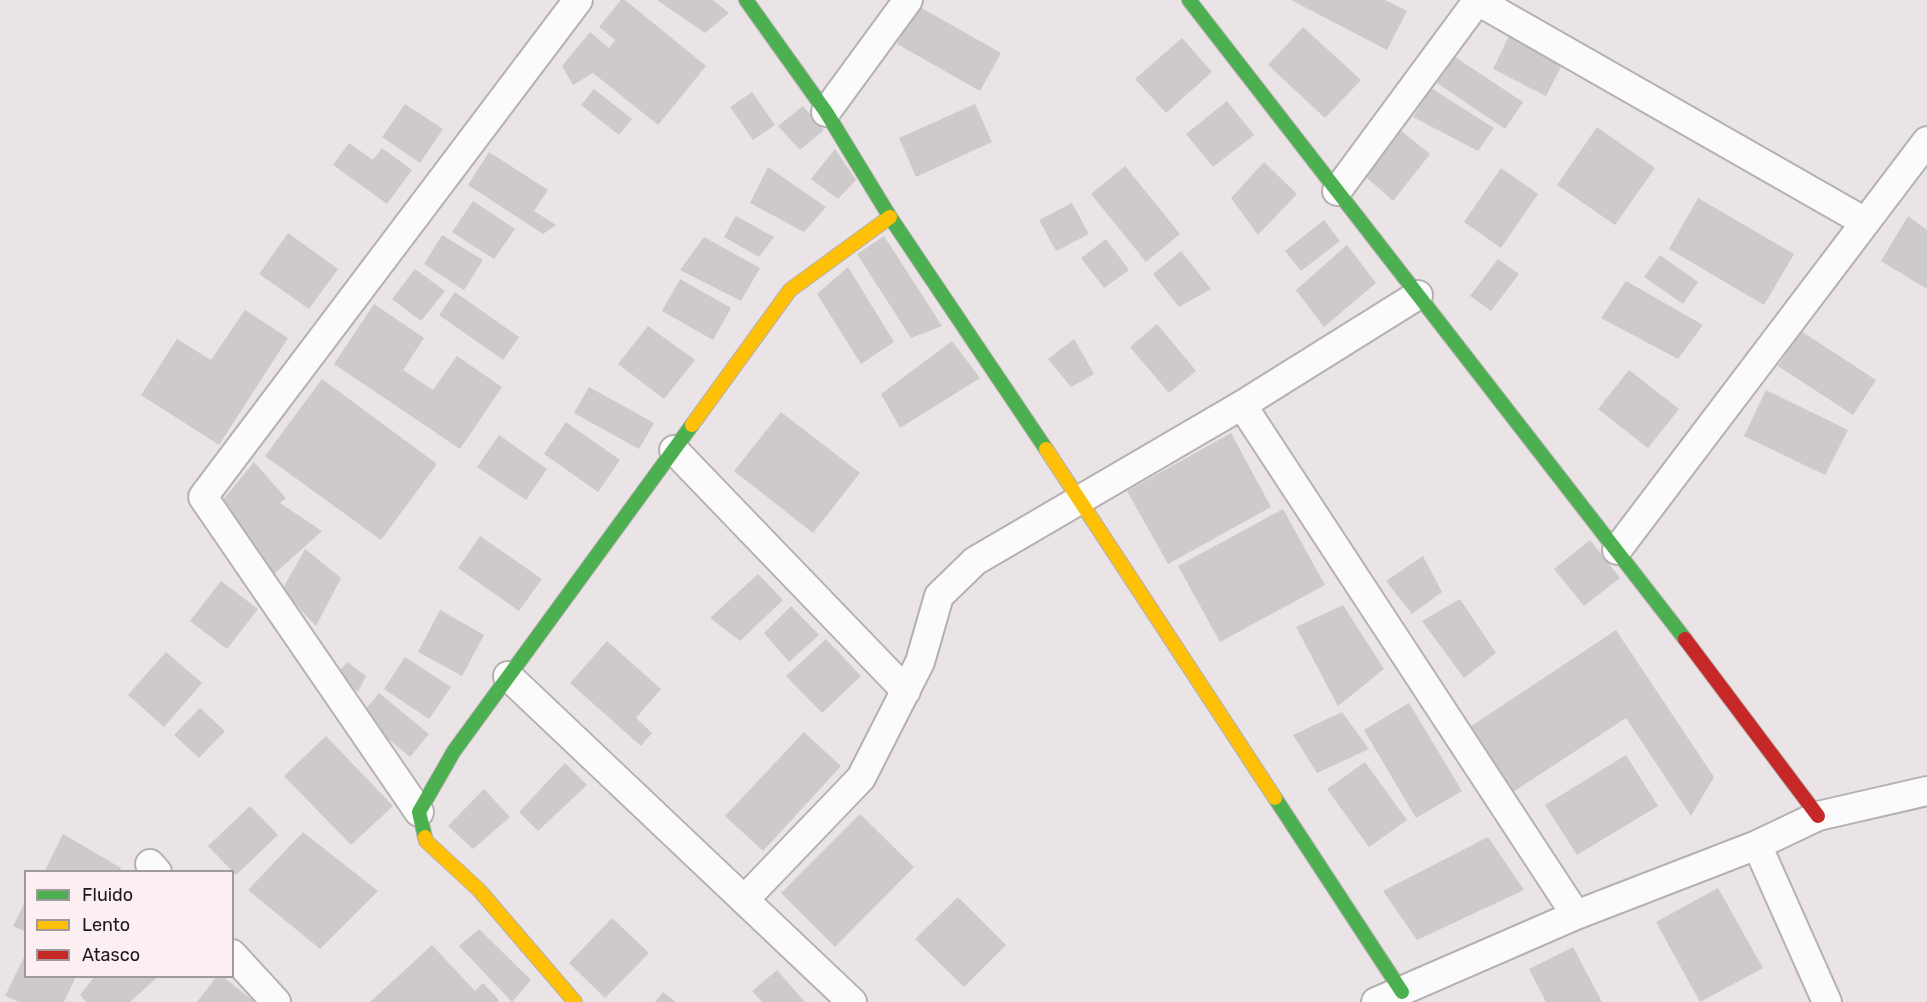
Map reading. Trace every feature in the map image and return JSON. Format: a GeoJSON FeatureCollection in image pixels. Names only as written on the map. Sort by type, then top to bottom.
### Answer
{"type":"FeatureCollection","features":[{"type":"Feature","properties":{"kind":"street"},"geometry":{"type":"LineString","coordinates":[[575,1002],[479,890],[426,842],[419,812],[203,497],[578,0]]}},
{"type":"Feature","properties":{"kind":"street"},"geometry":{"type":"LineString","coordinates":[[746,0],[826,112],[890,217],[1080,500],[1389,997],[1576,915],[1757,845],[1818,816],[1927,791]]}},
{"type":"Feature","properties":{"kind":"street"},"geometry":{"type":"LineString","coordinates":[[826,112],[909,0]]}},
{"type":"Feature","properties":{"kind":"street"},"geometry":{"type":"LineString","coordinates":[[1189,0],[1617,550],[1818,816]]}},
{"type":"Feature","properties":{"kind":"street"},"geometry":{"type":"LineString","coordinates":[[1337,191],[1478,0],[1865,222]]}},
{"type":"Feature","properties":{"kind":"street"},"geometry":{"type":"LineString","coordinates":[[1617,550],[1927,141]]}},
{"type":"Feature","properties":{"kind":"street"},"geometry":{"type":"LineString","coordinates":[[419,812],[453,751],[790,290],[890,217]]}},
{"type":"Feature","properties":{"kind":"street"},"geometry":{"type":"LineString","coordinates":[[744,900],[861,778],[921,662],[939,596],[975,561],[1242,405],[1418,294]]}},
{"type":"Feature","properties":{"kind":"street"},"geometry":{"type":"LineString","coordinates":[[1242,405],[1576,915]]}},
{"type":"Feature","properties":{"kind":"street"},"geometry":{"type":"LineString","coordinates":[[674,450],[906,691]]}},
{"type":"Feature","properties":{"kind":"street"},"geometry":{"type":"LineString","coordinates":[[508,676],[852,1002]]}},
{"type":"Feature","properties":{"kind":"street"},"geometry":{"type":"LineString","coordinates":[[1757,845],[1827,1002]]}},
{"type":"Feature","properties":{"kind":"street"},"geometry":{"type":"LineString","coordinates":[[234,956],[276,1002]]}},
{"type":"Feature","properties":{"kind":"building"},"geometry":{"type":"Polygon","coordinates":[[[621,0],[625,0],[706,66],[658,125],[593,73],[573,85],[562,66],[590,32],[609,48],[615,40],[599,27],[621,0]]]}},
{"type":"Feature","properties":{"kind":"building"},"geometry":{"type":"Polygon","coordinates":[[[657,0],[713,0],[729,13],[705,33],[657,0]]]}},
{"type":"Feature","properties":{"kind":"building"},"geometry":{"type":"Polygon","coordinates":[[[1291,0],[1385,0],[1407,11],[1387,50],[1291,0]]]}},
{"type":"Feature","properties":{"kind":"building"},"geometry":{"type":"Polygon","coordinates":[[[918,6],[1001,53],[980,91],[897,44],[918,6]]]}},
{"type":"Feature","properties":{"kind":"building"},"geometry":{"type":"Polygon","coordinates":[[[1303,27],[1361,80],[1325,118],[1268,65],[1303,27]]]}},
{"type":"Feature","properties":{"kind":"building"},"geometry":{"type":"Polygon","coordinates":[[[1509,36],[1563,63],[1546,96],[1493,69],[1509,36]]]}},
{"type":"Feature","properties":{"kind":"building"},"geometry":{"type":"Polygon","coordinates":[[[1182,38],[1212,72],[1166,113],[1135,79],[1182,38]]]}},
{"type":"Feature","properties":{"kind":"building"},"geometry":{"type":"Polygon","coordinates":[[[1455,57],[1523,102],[1505,129],[1437,83],[1455,57]]]}},
{"type":"Feature","properties":{"kind":"building"},"geometry":{"type":"Polygon","coordinates":[[[1431,88],[1494,128],[1478,151],[1413,117],[1431,88]]]}},
{"type":"Feature","properties":{"kind":"building"},"geometry":{"type":"Polygon","coordinates":[[[594,89],[632,119],[619,135],[581,105],[594,89]]]}},
{"type":"Feature","properties":{"kind":"building"},"geometry":{"type":"Polygon","coordinates":[[[752,92],[775,125],[753,140],[730,107],[752,92]]]}},
{"type":"Feature","properties":{"kind":"building"},"geometry":{"type":"Polygon","coordinates":[[[1227,101],[1254,135],[1213,167],[1186,134],[1227,101]]]}},
{"type":"Feature","properties":{"kind":"building"},"geometry":{"type":"Polygon","coordinates":[[[405,104],[443,129],[420,163],[382,137],[405,104]]]}},
{"type":"Feature","properties":{"kind":"building"},"geometry":{"type":"Polygon","coordinates":[[[975,104],[992,142],[916,177],[899,138],[975,104]]]}},
{"type":"Feature","properties":{"kind":"building"},"geometry":{"type":"Polygon","coordinates":[[[803,106],[824,130],[800,150],[778,126],[803,106]]]}},
{"type":"Feature","properties":{"kind":"building"},"geometry":{"type":"Polygon","coordinates":[[[1597,127],[1655,168],[1615,225],[1557,185],[1597,127]]]}},
{"type":"Feature","properties":{"kind":"building"},"geometry":{"type":"Polygon","coordinates":[[[1400,130],[1430,154],[1393,201],[1365,176],[1400,130]]]}},
{"type":"Feature","properties":{"kind":"building"},"geometry":{"type":"Polygon","coordinates":[[[349,143],[373,160],[382,148],[412,170],[387,204],[333,165],[349,143]]]}},
{"type":"Feature","properties":{"kind":"building"},"geometry":{"type":"Polygon","coordinates":[[[835,149],[856,180],[838,199],[811,179],[835,149]]]}},
{"type":"Feature","properties":{"kind":"building"},"geometry":{"type":"Polygon","coordinates":[[[489,152],[548,190],[534,211],[556,225],[543,234],[468,185],[489,152]]]}},
{"type":"Feature","properties":{"kind":"building"},"geometry":{"type":"Polygon","coordinates":[[[1264,162],[1297,194],[1258,235],[1231,198],[1264,162]]]}},
{"type":"Feature","properties":{"kind":"building"},"geometry":{"type":"Polygon","coordinates":[[[1125,166],[1180,234],[1146,262],[1091,194],[1125,166]]]}},
{"type":"Feature","properties":{"kind":"building"},"geometry":{"type":"Polygon","coordinates":[[[768,167],[826,207],[804,232],[750,203],[768,167]]]}},
{"type":"Feature","properties":{"kind":"building"},"geometry":{"type":"Polygon","coordinates":[[[1501,168],[1538,194],[1501,248],[1464,222],[1501,168]]]}},
{"type":"Feature","properties":{"kind":"building"},"geometry":{"type":"Polygon","coordinates":[[[1698,198],[1794,254],[1764,305],[1669,249],[1698,198]]]}},
{"type":"Feature","properties":{"kind":"building"},"geometry":{"type":"Polygon","coordinates":[[[473,201],[515,229],[494,259],[452,232],[473,201]]]}},
{"type":"Feature","properties":{"kind":"building"},"geometry":{"type":"Polygon","coordinates":[[[1072,203],[1089,234],[1056,251],[1039,220],[1072,203]]]}},
{"type":"Feature","properties":{"kind":"building"},"geometry":{"type":"Polygon","coordinates":[[[736,216],[774,237],[759,257],[724,237],[736,216]]]}},
{"type":"Feature","properties":{"kind":"building"},"geometry":{"type":"Polygon","coordinates":[[[1908,216],[1927,230],[1927,289],[1881,261],[1908,216]]]}},
{"type":"Feature","properties":{"kind":"building"},"geometry":{"type":"Polygon","coordinates":[[[1324,220],[1340,241],[1301,271],[1285,251],[1324,220]]]}},
{"type":"Feature","properties":{"kind":"building"},"geometry":{"type":"Polygon","coordinates":[[[288,233],[338,269],[309,309],[259,274],[288,233]]]}},
{"type":"Feature","properties":{"kind":"building"},"geometry":{"type":"Polygon","coordinates":[[[442,235],[483,260],[464,290],[424,264],[442,235]]]}},
{"type":"Feature","properties":{"kind":"building"},"geometry":{"type":"Polygon","coordinates":[[[884,236],[942,326],[911,338],[857,254],[884,236]]]}},
{"type":"Feature","properties":{"kind":"building"},"geometry":{"type":"Polygon","coordinates":[[[704,237],[760,268],[741,301],[680,270],[704,237]]]}},
{"type":"Feature","properties":{"kind":"building"},"geometry":{"type":"Polygon","coordinates":[[[1106,239],[1129,270],[1104,288],[1081,258],[1106,239]]]}},
{"type":"Feature","properties":{"kind":"building"},"geometry":{"type":"Polygon","coordinates":[[[1347,245],[1376,283],[1324,327],[1296,290],[1347,245]]]}},
{"type":"Feature","properties":{"kind":"building"},"geometry":{"type":"Polygon","coordinates":[[[1181,251],[1211,289],[1179,307],[1153,274],[1181,251]]]}},
{"type":"Feature","properties":{"kind":"building"},"geometry":{"type":"Polygon","coordinates":[[[1660,255],[1698,282],[1683,304],[1644,277],[1660,255]]]}},
{"type":"Feature","properties":{"kind":"building"},"geometry":{"type":"Polygon","coordinates":[[[1498,259],[1519,274],[1491,311],[1470,296],[1498,259]]]}},
{"type":"Feature","properties":{"kind":"building"},"geometry":{"type":"Polygon","coordinates":[[[848,267],[894,342],[861,364],[817,294],[848,267]]]}},
{"type":"Feature","properties":{"kind":"building"},"geometry":{"type":"Polygon","coordinates":[[[415,269],[445,291],[421,321],[392,299],[415,269]]]}},
{"type":"Feature","properties":{"kind":"building"},"geometry":{"type":"Polygon","coordinates":[[[680,279],[731,308],[713,340],[662,311],[680,279]]]}},
{"type":"Feature","properties":{"kind":"building"},"geometry":{"type":"Polygon","coordinates":[[[1626,281],[1703,325],[1678,359],[1601,318],[1626,281]]]}},
{"type":"Feature","properties":{"kind":"building"},"geometry":{"type":"Polygon","coordinates":[[[455,292],[519,337],[503,360],[439,315],[455,292]]]}},
{"type":"Feature","properties":{"kind":"building"},"geometry":{"type":"Polygon","coordinates":[[[374,304],[424,338],[403,370],[433,390],[457,356],[502,387],[460,449],[334,364],[374,304]]]}},
{"type":"Feature","properties":{"kind":"building"},"geometry":{"type":"Polygon","coordinates":[[[245,310],[288,338],[219,445],[141,395],[177,339],[211,360],[245,310]]]}},
{"type":"Feature","properties":{"kind":"building"},"geometry":{"type":"Polygon","coordinates":[[[1157,324],[1196,371],[1169,393],[1130,347],[1157,324]]]}},
{"type":"Feature","properties":{"kind":"building"},"geometry":{"type":"Polygon","coordinates":[[[648,326],[695,360],[664,399],[618,364],[648,326]]]}},
{"type":"Feature","properties":{"kind":"building"},"geometry":{"type":"Polygon","coordinates":[[[1801,331],[1876,380],[1853,415],[1778,366],[1801,331]]]}},
{"type":"Feature","properties":{"kind":"building"},"geometry":{"type":"Polygon","coordinates":[[[1074,339],[1094,374],[1071,387],[1048,359],[1074,339]]]}},
{"type":"Feature","properties":{"kind":"building"},"geometry":{"type":"Polygon","coordinates":[[[952,341],[980,378],[900,428],[881,394],[952,341]]]}},
{"type":"Feature","properties":{"kind":"building"},"geometry":{"type":"Polygon","coordinates":[[[1629,370],[1679,409],[1648,448],[1598,409],[1629,370]]]}},
{"type":"Feature","properties":{"kind":"building"},"geometry":{"type":"Polygon","coordinates":[[[322,379],[437,464],[381,540],[265,456],[322,379]]]}},
{"type":"Feature","properties":{"kind":"building"},"geometry":{"type":"Polygon","coordinates":[[[589,387],[654,423],[639,449],[574,413],[589,387]]]}},
{"type":"Feature","properties":{"kind":"building"},"geometry":{"type":"Polygon","coordinates":[[[1766,390],[1848,430],[1825,475],[1744,436],[1766,390]]]}},
{"type":"Feature","properties":{"kind":"building"},"geometry":{"type":"Polygon","coordinates":[[[781,412],[860,473],[813,533],[734,471],[781,412]]]}},
{"type":"Feature","properties":{"kind":"building"},"geometry":{"type":"Polygon","coordinates":[[[566,422],[620,460],[598,492],[544,454],[566,422]]]}},
{"type":"Feature","properties":{"kind":"building"},"geometry":{"type":"Polygon","coordinates":[[[1231,433],[1271,507],[1168,564],[1127,491],[1231,433]]]}},
{"type":"Feature","properties":{"kind":"building"},"geometry":{"type":"Polygon","coordinates":[[[499,435],[547,469],[526,500],[477,467],[499,435]]]}},
{"type":"Feature","properties":{"kind":"building"},"geometry":{"type":"Polygon","coordinates":[[[254,462],[286,498],[280,503],[322,531],[273,575],[221,502],[254,462]]]}},
{"type":"Feature","properties":{"kind":"building"},"geometry":{"type":"Polygon","coordinates":[[[1283,509],[1325,585],[1220,642],[1178,566],[1283,509]]]}},
{"type":"Feature","properties":{"kind":"building"},"geometry":{"type":"Polygon","coordinates":[[[480,536],[542,579],[519,611],[458,568],[480,536]]]}},
{"type":"Feature","properties":{"kind":"building"},"geometry":{"type":"Polygon","coordinates":[[[1590,540],[1620,578],[1584,606],[1554,569],[1590,540]]]}},
{"type":"Feature","properties":{"kind":"building"},"geometry":{"type":"Polygon","coordinates":[[[305,549],[341,578],[316,626],[282,590],[305,549]]]}},
{"type":"Feature","properties":{"kind":"building"},"geometry":{"type":"Polygon","coordinates":[[[1423,556],[1442,592],[1412,614],[1386,581],[1423,556]]]}},
{"type":"Feature","properties":{"kind":"building"},"geometry":{"type":"Polygon","coordinates":[[[758,574],[783,600],[740,641],[710,618],[758,574]]]}},
{"type":"Feature","properties":{"kind":"building"},"geometry":{"type":"Polygon","coordinates":[[[221,581],[258,609],[227,649],[190,621],[221,581]]]}},
{"type":"Feature","properties":{"kind":"building"},"geometry":{"type":"Polygon","coordinates":[[[1460,599],[1496,653],[1464,678],[1422,621],[1460,599]]]}},
{"type":"Feature","properties":{"kind":"building"},"geometry":{"type":"Polygon","coordinates":[[[1343,605],[1384,669],[1338,706],[1296,627],[1343,605]]]}},
{"type":"Feature","properties":{"kind":"building"},"geometry":{"type":"Polygon","coordinates":[[[791,606],[819,635],[789,662],[764,633],[791,606]]]}},
{"type":"Feature","properties":{"kind":"building"},"geometry":{"type":"Polygon","coordinates":[[[440,610],[484,635],[462,676],[418,652],[440,610]]]}},
{"type":"Feature","properties":{"kind":"building"},"geometry":{"type":"Polygon","coordinates":[[[1616,630],[1714,777],[1691,816],[1626,718],[1513,792],[1470,727],[1616,630]]]}},
{"type":"Feature","properties":{"kind":"building"},"geometry":{"type":"Polygon","coordinates":[[[826,639],[861,676],[822,713],[786,676],[826,639]]]}},
{"type":"Feature","properties":{"kind":"building"},"geometry":{"type":"Polygon","coordinates":[[[607,641],[661,689],[636,718],[652,733],[641,746],[570,683],[607,641]]]}},
{"type":"Feature","properties":{"kind":"building"},"geometry":{"type":"Polygon","coordinates":[[[166,652],[202,683],[164,727],[128,695],[166,652]]]}},
{"type":"Feature","properties":{"kind":"building"},"geometry":{"type":"Polygon","coordinates":[[[405,657],[451,687],[429,719],[384,689],[405,657]]]}},
{"type":"Feature","properties":{"kind":"building"},"geometry":{"type":"Polygon","coordinates":[[[347,662],[366,676],[358,692],[336,676],[347,662]]]}},
{"type":"Feature","properties":{"kind":"building"},"geometry":{"type":"Polygon","coordinates":[[[379,693],[429,734],[410,757],[360,716],[379,693]]]}},
{"type":"Feature","properties":{"kind":"building"},"geometry":{"type":"Polygon","coordinates":[[[1409,703],[1462,791],[1416,818],[1364,730],[1409,703]]]}},
{"type":"Feature","properties":{"kind":"building"},"geometry":{"type":"Polygon","coordinates":[[[200,708],[225,731],[199,758],[174,735],[200,708]]]}},
{"type":"Feature","properties":{"kind":"building"},"geometry":{"type":"Polygon","coordinates":[[[1342,712],[1369,749],[1317,773],[1293,735],[1342,712]]]}},
{"type":"Feature","properties":{"kind":"building"},"geometry":{"type":"Polygon","coordinates":[[[804,732],[841,766],[763,851],[725,816],[804,732]]]}},
{"type":"Feature","properties":{"kind":"building"},"geometry":{"type":"Polygon","coordinates":[[[326,736],[393,806],[351,845],[284,776],[326,736]]]}},
{"type":"Feature","properties":{"kind":"building"},"geometry":{"type":"Polygon","coordinates":[[[1626,755],[1658,806],[1577,855],[1545,805],[1626,755]]]}},
{"type":"Feature","properties":{"kind":"building"},"geometry":{"type":"Polygon","coordinates":[[[1365,762],[1407,820],[1369,847],[1327,789],[1365,762]]]}},
{"type":"Feature","properties":{"kind":"building"},"geometry":{"type":"Polygon","coordinates":[[[565,763],[587,785],[538,831],[519,812],[565,763]]]}},
{"type":"Feature","properties":{"kind":"building"},"geometry":{"type":"Polygon","coordinates":[[[484,789],[510,817],[473,849],[448,826],[484,789]]]}},
{"type":"Feature","properties":{"kind":"building"},"geometry":{"type":"Polygon","coordinates":[[[250,806],[278,835],[236,875],[234,870],[231,870],[208,846],[250,806]]]}},
{"type":"Feature","properties":{"kind":"building"},"geometry":{"type":"Polygon","coordinates":[[[860,814],[914,867],[835,947],[781,893],[860,814]]]}},
{"type":"Feature","properties":{"kind":"building"},"geometry":{"type":"Polygon","coordinates":[[[303,832],[378,891],[320,949],[248,890],[303,832]]]}},
{"type":"Feature","properties":{"kind":"building"},"geometry":{"type":"Polygon","coordinates":[[[63,834],[121,868],[120,870],[45,870],[63,834]]]}},
{"type":"Feature","properties":{"kind":"building"},"geometry":{"type":"Polygon","coordinates":[[[1488,837],[1524,890],[1417,940],[1383,891],[1488,837]]]}},
{"type":"Feature","properties":{"kind":"building"},"geometry":{"type":"Polygon","coordinates":[[[1718,888],[1763,968],[1700,1002],[1656,922],[1718,888]]]}},
{"type":"Feature","properties":{"kind":"building"},"geometry":{"type":"Polygon","coordinates":[[[958,897],[1006,945],[964,987],[915,939],[958,897]]]}},
{"type":"Feature","properties":{"kind":"building"},"geometry":{"type":"Polygon","coordinates":[[[24,904],[24,931],[13,926],[24,904]]]}},
{"type":"Feature","properties":{"kind":"building"},"geometry":{"type":"Polygon","coordinates":[[[612,918],[649,953],[605,998],[569,963],[612,918]]]}},
{"type":"Feature","properties":{"kind":"building"},"geometry":{"type":"Polygon","coordinates":[[[479,929],[531,980],[512,1002],[459,946],[479,929]]]}},
{"type":"Feature","properties":{"kind":"building"},"geometry":{"type":"Polygon","coordinates":[[[432,945],[475,991],[483,983],[499,1000],[498,1002],[370,1002],[432,945]]]}},
{"type":"Feature","properties":{"kind":"building"},"geometry":{"type":"Polygon","coordinates":[[[1573,947],[1602,1002],[1546,1002],[1529,969],[1573,947]]]}},
{"type":"Feature","properties":{"kind":"building"},"geometry":{"type":"Polygon","coordinates":[[[24,957],[24,978],[75,978],[64,1002],[19,1002],[5,996],[24,957]]]}},
{"type":"Feature","properties":{"kind":"building"},"geometry":{"type":"Polygon","coordinates":[[[777,970],[805,1002],[762,1002],[752,991],[777,970]]]}},
{"type":"Feature","properties":{"kind":"building"},"geometry":{"type":"Polygon","coordinates":[[[93,978],[157,978],[130,1002],[86,1002],[80,995],[93,978]]]}},
{"type":"Feature","properties":{"kind":"building"},"geometry":{"type":"Polygon","coordinates":[[[215,978],[225,978],[255,1002],[197,1002],[215,978]]]}},
{"type":"Feature","properties":{"kind":"building"},"geometry":{"type":"Polygon","coordinates":[[[663,992],[676,1002],[655,1002],[663,992]]]}},
{"type":"Feature","properties":{"kind":"traffic: fast"},"geometry":{"type":"LineString","coordinates":[[746,0],[826,112],[890,217],[1046,449]]}},
{"type":"Feature","properties":{"kind":"traffic: fast"},"geometry":{"type":"LineString","coordinates":[[1189,0],[1685,639]]}},
{"type":"Feature","properties":{"kind":"traffic: fast"},"geometry":{"type":"LineString","coordinates":[[425,837],[419,812],[454,751],[692,425]]}},
{"type":"Feature","properties":{"kind":"traffic: fast"},"geometry":{"type":"LineString","coordinates":[[1275,798],[1402,992]]}},
{"type":"Feature","properties":{"kind":"traffic: slow"},"geometry":{"type":"LineString","coordinates":[[692,425],[790,290],[890,217]]}},
{"type":"Feature","properties":{"kind":"traffic: slow"},"geometry":{"type":"LineString","coordinates":[[1046,449],[1275,798]]}},
{"type":"Feature","properties":{"kind":"traffic: slow"},"geometry":{"type":"LineString","coordinates":[[425,837],[426,841],[479,890],[575,1002]]}},
{"type":"Feature","properties":{"kind":"traffic: jam"},"geometry":{"type":"LineString","coordinates":[[1685,639],[1818,816]]}}]}
